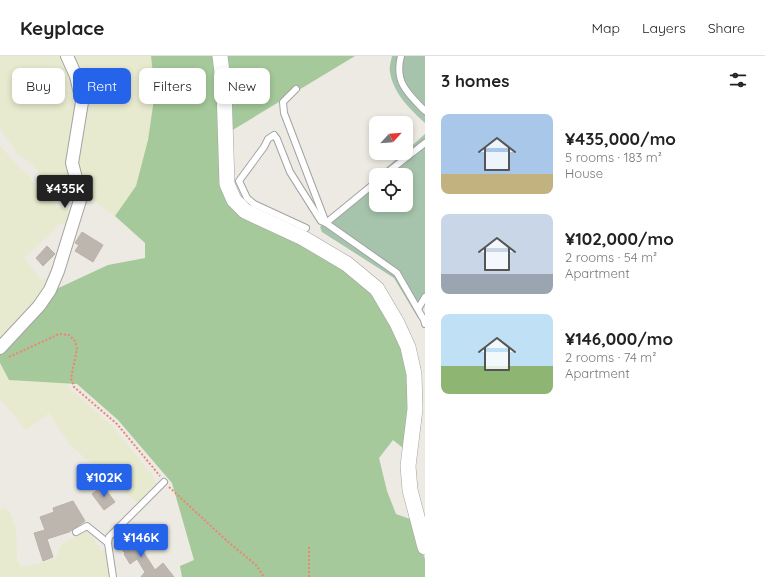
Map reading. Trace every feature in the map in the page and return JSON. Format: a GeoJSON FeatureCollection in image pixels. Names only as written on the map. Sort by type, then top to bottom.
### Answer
{"type":"FeatureCollection","features":[{"type":"Feature","properties":{"kind":"street"},"geometry":{"type":"LineString","coordinates":[[2,353],[50,290],[58,271],[81,197],[72,163],[82,102],[76,76],[67,56]]}},
{"type":"Feature","properties":{"kind":"street"},"geometry":{"type":"LineString","coordinates":[[220,56],[224,89],[227,184],[234,200],[245,211],[303,238],[348,264],[377,289],[397,323],[408,347],[414,374],[415,409],[408,466],[410,490],[425,547]]}},
{"type":"Feature","properties":{"kind":"lane"},"geometry":{"type":"LineString","coordinates":[[401,56],[399,64],[401,82],[410,96],[425,110]]}},
{"type":"Feature","properties":{"kind":"lane"},"geometry":{"type":"LineString","coordinates":[[296,90],[283,102],[284,113],[326,223]]}},
{"type":"Feature","properties":{"kind":"lane"},"geometry":{"type":"LineString","coordinates":[[306,228],[254,204],[247,198],[239,181],[264,147],[268,139],[274,136],[290,172],[321,221],[397,273],[425,324]]}},
{"type":"Feature","properties":{"kind":"lane"},"geometry":{"type":"LineString","coordinates":[[393,168],[425,143]]}},
{"type":"Feature","properties":{"kind":"lane"},"geometry":{"type":"LineString","coordinates":[[326,223],[369,188]]}},
{"type":"Feature","properties":{"kind":"lane"},"geometry":{"type":"LineString","coordinates":[[418,310],[425,297]]}},
{"type":"Feature","properties":{"kind":"lane"},"geometry":{"type":"LineString","coordinates":[[113,577],[108,543],[109,537],[164,482]]}},
{"type":"Feature","properties":{"kind":"lane"},"geometry":{"type":"LineString","coordinates":[[76,532],[87,526],[108,543]]}},
{"type":"Feature","properties":{"kind":"path"},"geometry":{"type":"LineString","coordinates":[[2,353],[59,334],[69,335],[75,341],[77,349],[71,378],[74,388],[117,424],[164,482],[227,541],[256,565],[264,577]]}},
{"type":"Feature","properties":{"kind":"path"},"geometry":{"type":"LineString","coordinates":[[309,547],[309,577]]}},
{"type":"Feature","properties":{"kind":"green space"},"geometry":{"type":"Polygon","coordinates":[[[0,56],[62,56],[73,81],[73,104],[77,104],[74,197],[49,188],[34,166],[17,153],[0,128],[0,56]]]}},
{"type":"Feature","properties":{"kind":"green space"},"geometry":{"type":"Polygon","coordinates":[[[71,56],[151,56],[152,68],[139,68],[139,104],[153,104],[148,140],[136,186],[115,216],[85,194],[77,162],[84,114],[82,104],[131,104],[131,68],[74,68],[71,56]]]}},
{"type":"Feature","properties":{"kind":"green space"},"geometry":{"type":"Polygon","coordinates":[[[151,56],[215,56],[214,104],[218,104],[224,194],[276,231],[337,265],[366,287],[385,313],[400,345],[407,375],[408,401],[403,448],[393,440],[379,458],[387,491],[396,514],[410,519],[425,559],[425,577],[182,577],[180,566],[194,560],[172,483],[118,420],[77,384],[9,380],[0,363],[0,354],[10,346],[36,314],[52,291],[108,265],[145,258],[145,243],[115,216],[136,186],[148,140],[153,104],[206,104],[206,68],[152,68],[151,56]]]}},
{"type":"Feature","properties":{"kind":"green space"},"geometry":{"type":"Polygon","coordinates":[[[225,56],[355,56],[231,131],[229,104],[270,104],[270,68],[226,68],[225,56]]]}},
{"type":"Feature","properties":{"kind":"green space"},"geometry":{"type":"Polygon","coordinates":[[[392,56],[425,56],[425,123],[398,94],[392,80],[390,70],[392,56]]]}},
{"type":"Feature","properties":{"kind":"green space"},"geometry":{"type":"Polygon","coordinates":[[[425,134],[425,305],[418,318],[394,278],[322,232],[320,227],[369,183],[369,212],[413,212],[413,168],[386,168],[395,160],[413,160],[413,145],[425,134]]]}},
{"type":"Feature","properties":{"kind":"green space"},"geometry":{"type":"Polygon","coordinates":[[[0,146],[20,168],[27,173],[39,192],[57,206],[69,210],[71,215],[68,226],[61,223],[24,258],[41,280],[49,278],[31,309],[0,344],[0,146]]]}},
{"type":"Feature","properties":{"kind":"green space"},"geometry":{"type":"Polygon","coordinates":[[[0,364],[9,380],[67,383],[72,391],[112,426],[153,476],[156,483],[138,503],[70,445],[49,413],[26,430],[0,399],[0,364]]]}},
{"type":"Feature","properties":{"kind":"green space"},"geometry":{"type":"Polygon","coordinates":[[[5,508],[10,513],[16,529],[17,561],[21,567],[57,558],[60,546],[85,531],[91,533],[100,550],[105,550],[109,577],[0,577],[0,510],[5,508]]]}},
{"type":"Feature","properties":{"kind":"building"},"geometry":{"type":"Polygon","coordinates":[[[82,232],[103,245],[93,262],[75,251],[79,245],[75,243],[82,232]]]}},
{"type":"Feature","properties":{"kind":"building"},"geometry":{"type":"Polygon","coordinates":[[[47,246],[55,254],[43,266],[36,258],[47,246]]]}},
{"type":"Feature","properties":{"kind":"building"},"geometry":{"type":"Polygon","coordinates":[[[103,486],[115,502],[104,510],[92,494],[103,486]]]}},
{"type":"Feature","properties":{"kind":"building"},"geometry":{"type":"Polygon","coordinates":[[[73,501],[85,521],[69,532],[47,539],[53,557],[43,561],[34,533],[45,530],[40,517],[54,512],[53,508],[73,501]]]}},
{"type":"Feature","properties":{"kind":"building"},"geometry":{"type":"Polygon","coordinates":[[[126,532],[137,546],[139,545],[155,570],[163,563],[174,577],[141,577],[145,572],[137,559],[130,564],[124,554],[125,553],[115,541],[126,532]]]}}]}
